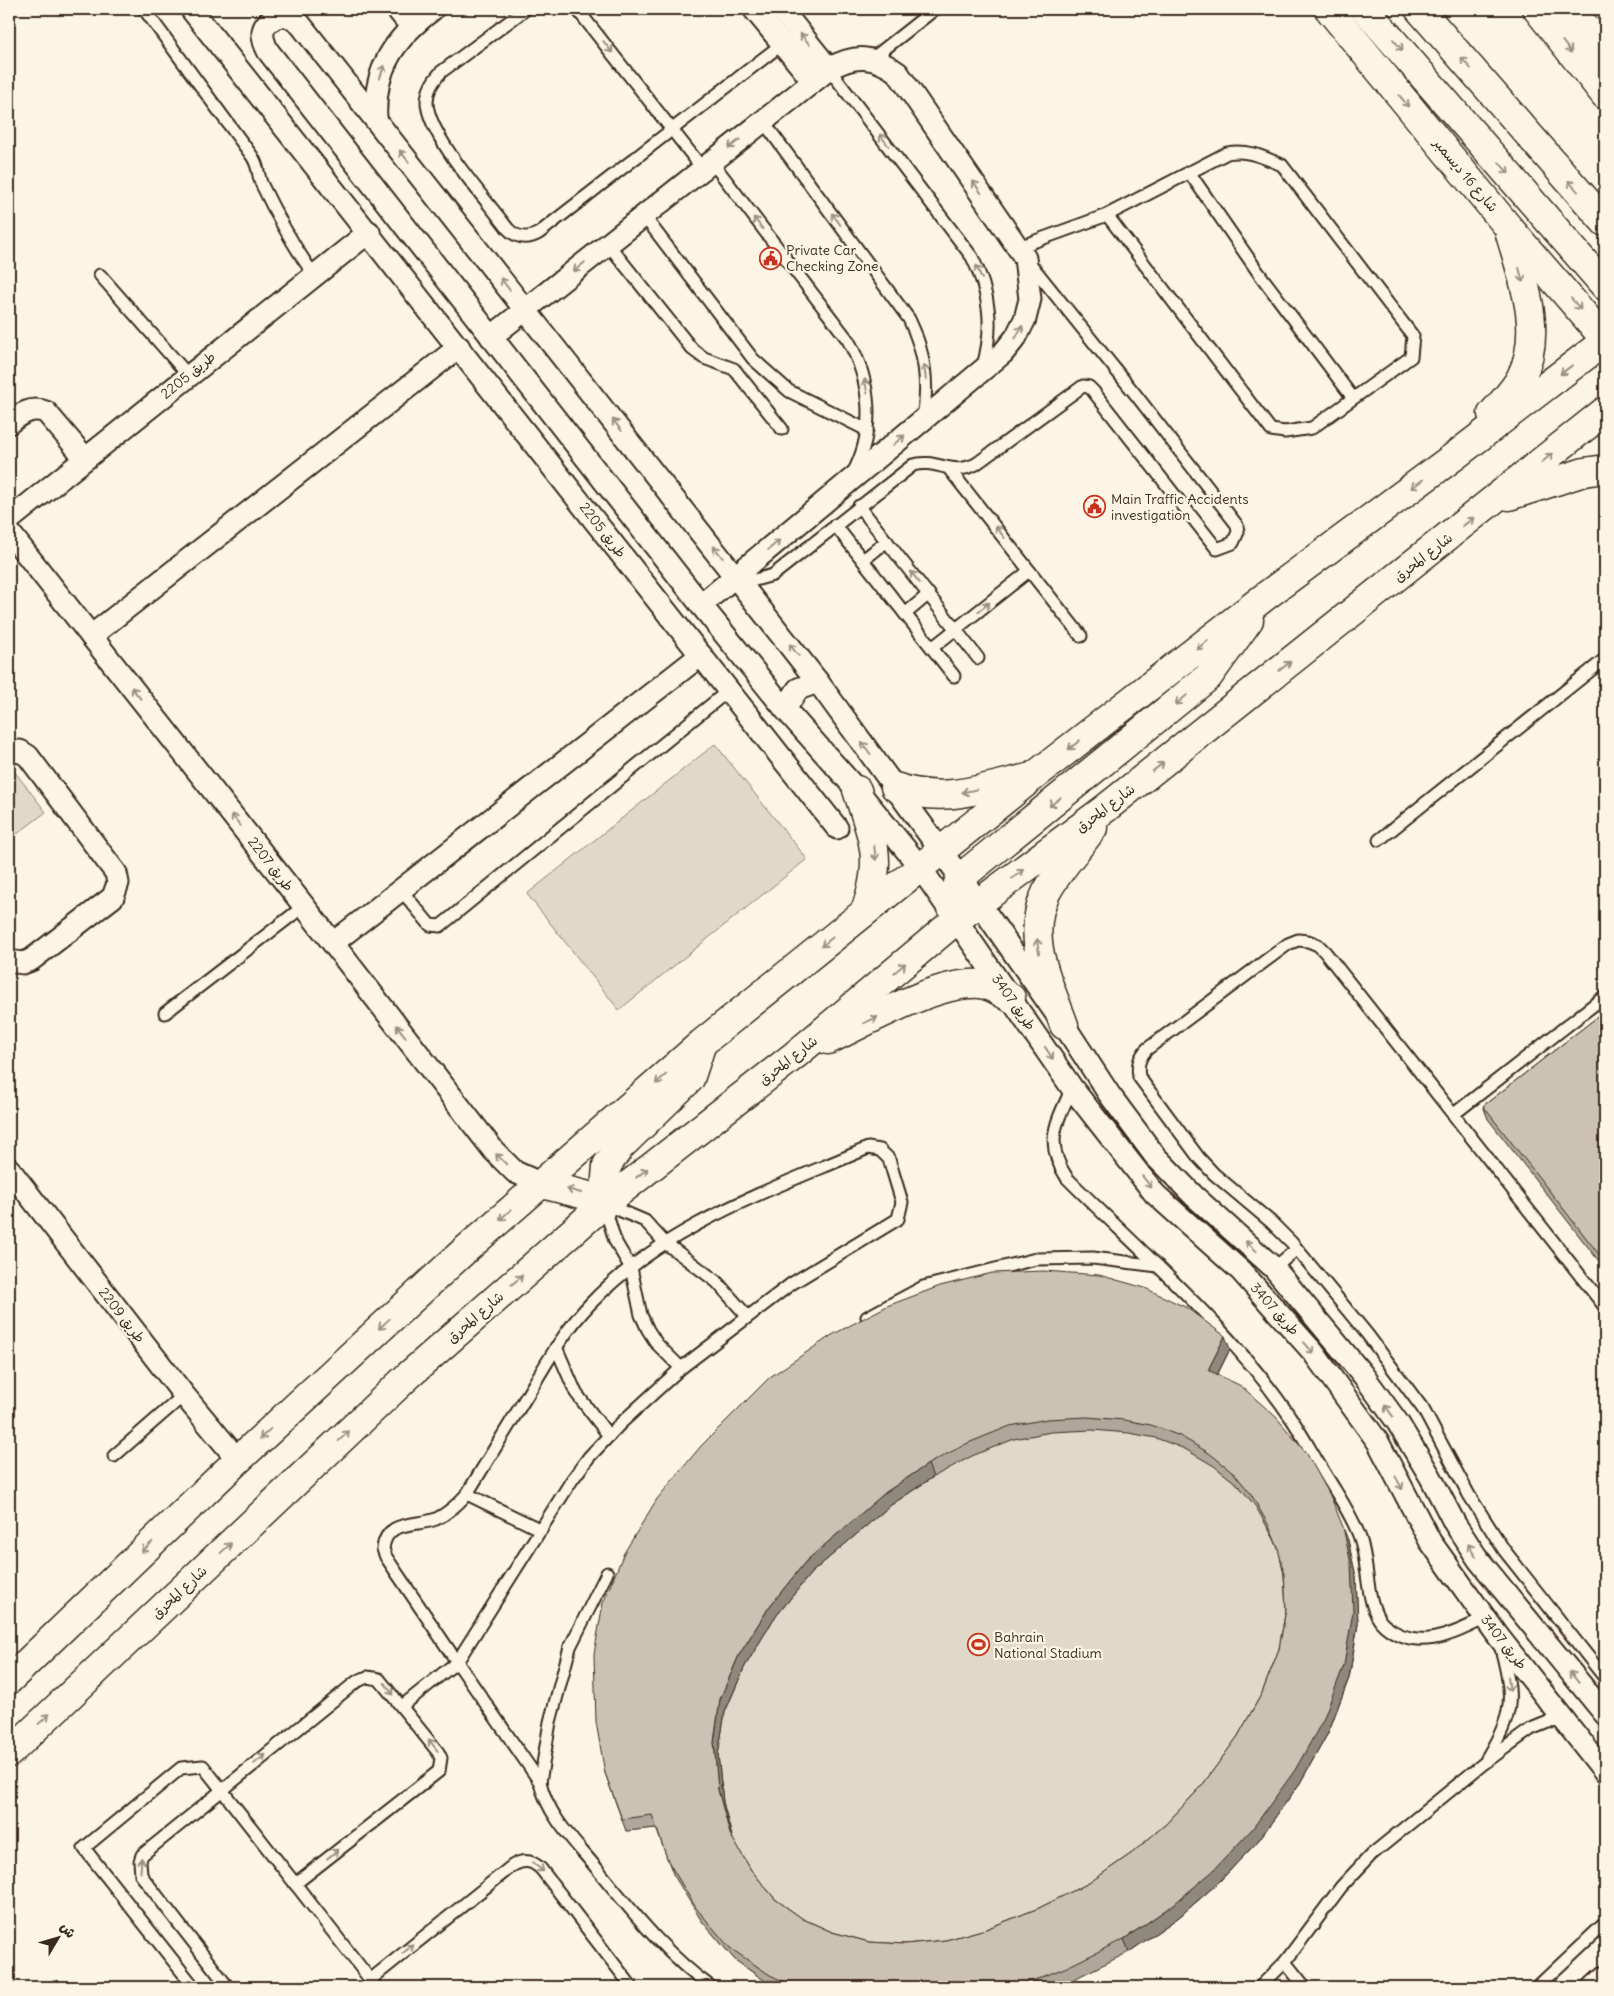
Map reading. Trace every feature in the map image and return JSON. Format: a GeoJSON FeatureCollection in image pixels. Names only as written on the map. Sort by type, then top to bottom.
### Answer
{"type":"FeatureCollection","features":[{"type":"Feature","properties":{"kind":"main road","name":"شارع 16 ديسمبر"},"geometry":{"type":"LineString","coordinates":[[1329,9],[1509,228],[1605,340]]}},
{"type":"Feature","properties":{"kind":"main road"},"geometry":{"type":"LineString","coordinates":[[1366,9],[1605,286]]}},
{"type":"Feature","properties":{"kind":"main road"},"geometry":{"type":"LineString","coordinates":[[1419,9],[1605,222]]}},
{"type":"Feature","properties":{"kind":"main road"},"geometry":{"type":"LineString","coordinates":[[1537,9],[1605,95]]}},
{"type":"Feature","properties":{"kind":"main road"},"geometry":{"type":"LineString","coordinates":[[1571,9],[1605,52]]}},
{"type":"Feature","properties":{"kind":"main road"},"geometry":{"type":"LineString","coordinates":[[1456,456],[1520,378],[1532,345],[1530,309],[1509,228]]}},
{"type":"Feature","properties":{"kind":"main road"},"geometry":{"type":"LineString","coordinates":[[9,1680],[238,1460],[463,1252],[702,1044],[1034,776],[1267,595],[1456,456],[1605,340]]}},
{"type":"Feature","properties":{"kind":"main road","name":"شارع المحرق"},"geometry":{"type":"LineString","coordinates":[[9,1752],[408,1376],[604,1204],[795,1055],[956,920],[1106,808],[1496,500],[1605,411]]}},
{"type":"Feature","properties":{"kind":"main road"},"geometry":{"type":"LineString","coordinates":[[1496,500],[1584,472],[1605,469]]}},
{"type":"Feature","properties":{"kind":"main road"},"geometry":{"type":"LineString","coordinates":[[956,920],[953,899],[960,878],[1208,677],[1267,595]]}},
{"type":"Feature","properties":{"kind":"main road"},"geometry":{"type":"LineString","coordinates":[[895,787],[931,796],[967,792],[1034,776]]}},
{"type":"Feature","properties":{"kind":"main road"},"geometry":{"type":"LineString","coordinates":[[857,790],[871,833],[876,857],[875,880],[865,911]]}},
{"type":"Feature","properties":{"kind":"main road"},"geometry":{"type":"LineString","coordinates":[[1064,1025],[1038,947],[1036,928],[1047,892],[1106,808]]}},
{"type":"Feature","properties":{"kind":"main road"},"geometry":{"type":"LineString","coordinates":[[795,1055],[937,990],[959,984],[982,984],[1011,998]]}},
{"type":"Feature","properties":{"kind":"main road"},"geometry":{"type":"LineString","coordinates":[[542,1184],[585,1195],[604,1204],[607,1165],[620,1146],[690,1079],[702,1044]]}},
{"type":"Feature","properties":{"kind":"street","name":"طريق 2205"},"geometry":{"type":"LineString","coordinates":[[191,9],[369,232],[837,828]]}},
{"type":"Feature","properties":{"kind":"street"},"geometry":{"type":"LineString","coordinates":[[397,9],[411,26]]}},
{"type":"Feature","properties":{"kind":"street"},"geometry":{"type":"LineString","coordinates":[[376,120],[375,103],[382,68],[390,52],[411,26],[433,9]]}},
{"type":"Feature","properties":{"kind":"street"},"geometry":{"type":"LineString","coordinates":[[754,9],[782,44],[821,75]]}},
{"type":"Feature","properties":{"kind":"street"},"geometry":{"type":"LineString","coordinates":[[781,9],[821,75]]}},
{"type":"Feature","properties":{"kind":"street","name":"طريق 3407"},"geometry":{"type":"LineString","coordinates":[[1605,1714],[1478,1559],[1455,1524],[1430,1476],[1398,1423],[1363,1375],[1274,1268],[1194,1196],[1155,1156],[1109,1094],[1064,1025],[979,903],[818,682],[737,576],[300,24],[289,11],[274,17],[264,26],[262,39],[268,51],[701,605],[785,709],[857,790],[920,867],[1072,1088],[1155,1194],[1254,1285],[1313,1352],[1378,1442],[1430,1541],[1498,1636],[1567,1720],[1605,1772]]}},
{"type":"Feature","properties":{"kind":"street"},"geometry":{"type":"LineString","coordinates":[[491,337],[821,75],[842,61],[857,57],[873,58],[886,64],[898,73],[1022,253],[1030,299],[1026,319],[1016,337],[1003,353],[701,605]]}},
{"type":"Feature","properties":{"kind":"street","name":"طريق 2205"},"geometry":{"type":"LineString","coordinates":[[9,520],[369,232]]}},
{"type":"Feature","properties":{"kind":"street"},"geometry":{"type":"LineString","coordinates":[[91,636],[459,347]]}},
{"type":"Feature","properties":{"kind":"street"},"geometry":{"type":"LineString","coordinates":[[9,423],[28,410],[39,409],[46,412],[85,458]]}},
{"type":"Feature","properties":{"kind":"street","name":"طريق 2207"},"geometry":{"type":"LineString","coordinates":[[9,532],[333,943],[494,1151],[515,1172],[542,1184]]}},
{"type":"Feature","properties":{"kind":"street"},"geometry":{"type":"LineString","coordinates":[[333,943],[701,655]]}},
{"type":"Feature","properties":{"kind":"street"},"geometry":{"type":"LineString","coordinates":[[785,709],[798,689],[818,682]]}},
{"type":"Feature","properties":{"kind":"street"},"geometry":{"type":"LineString","coordinates":[[9,752],[20,751],[28,756],[116,873],[118,883],[113,897],[31,960],[23,963],[9,961]]}},
{"type":"Feature","properties":{"kind":"street","name":"طريق 2209"},"geometry":{"type":"LineString","coordinates":[[9,1169],[184,1395],[238,1460]]}},
{"type":"Feature","properties":{"kind":"street"},"geometry":{"type":"LineString","coordinates":[[1254,1285],[1274,1268]]}},
{"type":"Feature","properties":{"kind":"street"},"geometry":{"type":"LineString","coordinates":[[1594,1987],[1605,1977]]}},
{"type":"Feature","properties":{"kind":"lane"},"geometry":{"type":"LineString","coordinates":[[144,9],[184,60],[260,168],[261,182],[297,251],[314,275]]}},
{"type":"Feature","properties":{"kind":"lane"},"geometry":{"type":"LineString","coordinates":[[526,9],[441,72],[435,78],[428,95],[430,114],[438,135],[513,233],[526,238],[539,233],[782,44]]}},
{"type":"Feature","properties":{"kind":"lane"},"geometry":{"type":"LineString","coordinates":[[577,9],[672,130],[707,165],[848,340],[863,373],[869,410],[863,448],[848,483]]}},
{"type":"Feature","properties":{"kind":"lane"},"geometry":{"type":"LineString","coordinates":[[873,58],[935,9]]}},
{"type":"Feature","properties":{"kind":"lane"},"geometry":{"type":"LineString","coordinates":[[821,75],[972,257],[987,293],[990,312],[990,332],[982,370]]}},
{"type":"Feature","properties":{"kind":"lane"},"geometry":{"type":"LineString","coordinates":[[763,121],[909,319],[922,351],[925,368],[926,386],[923,420]]}},
{"type":"Feature","properties":{"kind":"lane"},"geometry":{"type":"LineString","coordinates":[[737,576],[755,580],[772,575],[913,465],[929,464],[950,470],[968,468],[976,464],[1083,386],[1089,387],[1217,549],[1228,547],[1237,538],[1237,525],[1022,253],[1107,215],[1227,153],[1241,150],[1282,164],[1413,336],[1411,357],[1312,428],[1284,432],[1271,430],[1107,215]]}},
{"type":"Feature","properties":{"kind":"lane"},"geometry":{"type":"LineString","coordinates":[[1189,172],[1258,272],[1353,398]]}},
{"type":"Feature","properties":{"kind":"lane"},"geometry":{"type":"LineString","coordinates":[[644,216],[753,359],[766,372],[789,391],[867,430]]}},
{"type":"Feature","properties":{"kind":"lane"},"geometry":{"type":"LineString","coordinates":[[608,244],[692,350],[704,358],[734,369],[782,429]]}},
{"type":"Feature","properties":{"kind":"lane"},"geometry":{"type":"LineString","coordinates":[[100,275],[188,375]]}},
{"type":"Feature","properties":{"kind":"lane"},"geometry":{"type":"LineString","coordinates":[[950,470],[1081,636]]}},
{"type":"Feature","properties":{"kind":"lane"},"geometry":{"type":"LineString","coordinates":[[859,506],[978,658]]}},
{"type":"Feature","properties":{"kind":"lane"},"geometry":{"type":"LineString","coordinates":[[835,525],[954,676]]}},
{"type":"Feature","properties":{"kind":"lane"},"geometry":{"type":"LineString","coordinates":[[863,560],[887,540]]}},
{"type":"Feature","properties":{"kind":"lane"},"geometry":{"type":"LineString","coordinates":[[932,648],[1029,571]]}},
{"type":"Feature","properties":{"kind":"lane"},"geometry":{"type":"LineString","coordinates":[[905,614],[929,594]]}},
{"type":"Feature","properties":{"kind":"lane"},"geometry":{"type":"LineString","coordinates":[[1379,840],[1605,659]]}},
{"type":"Feature","properties":{"kind":"lane"},"geometry":{"type":"LineString","coordinates":[[401,890],[430,925],[440,926],[729,690]]}},
{"type":"Feature","properties":{"kind":"lane"},"geometry":{"type":"LineString","coordinates":[[165,1013],[304,906]]}},
{"type":"Feature","properties":{"kind":"lane"},"geometry":{"type":"LineString","coordinates":[[1605,1307],[1454,1114],[1318,945],[1298,940],[1288,944],[1140,1056],[1137,1066],[1139,1077],[1181,1136],[1214,1174],[1271,1222],[1298,1249],[1405,1384],[1440,1438],[1487,1524],[1605,1678]]}},
{"type":"Feature","properties":{"kind":"lane"},"geometry":{"type":"LineString","coordinates":[[1454,1114],[1605,996]]}},
{"type":"Feature","properties":{"kind":"lane"},"geometry":{"type":"LineString","coordinates":[[1072,1088],[1054,1130],[1056,1152],[1062,1170],[1067,1178],[1228,1337],[1293,1421],[1355,1526],[1365,1554],[1372,1602],[1382,1623],[1390,1630],[1426,1640],[1449,1636],[1486,1618]]}},
{"type":"Feature","properties":{"kind":"lane"},"geometry":{"type":"LineString","coordinates":[[404,1709],[457,1662],[572,1480],[609,1436],[681,1368],[747,1316],[821,1264],[898,1218],[902,1202],[886,1154],[880,1150],[868,1148],[768,1190],[664,1242],[591,1303],[556,1347],[467,1494],[458,1504],[436,1519],[391,1529],[383,1541],[382,1549],[457,1662],[540,1782]]}},
{"type":"Feature","properties":{"kind":"lane"},"geometry":{"type":"LineString","coordinates":[[604,1204],[645,1221],[664,1242],[717,1282],[747,1316]]}},
{"type":"Feature","properties":{"kind":"lane"},"geometry":{"type":"LineString","coordinates":[[604,1204],[615,1241],[631,1268],[641,1314],[648,1330],[657,1344],[681,1368]]}},
{"type":"Feature","properties":{"kind":"lane"},"geometry":{"type":"LineString","coordinates":[[1274,1268],[1298,1249]]}},
{"type":"Feature","properties":{"kind":"lane"},"geometry":{"type":"LineString","coordinates":[[855,1323],[923,1287],[1036,1259],[1093,1258],[1158,1266]]}},
{"type":"Feature","properties":{"kind":"lane"},"geometry":{"type":"LineString","coordinates":[[556,1347],[576,1393],[609,1436]]}},
{"type":"Feature","properties":{"kind":"lane"},"geometry":{"type":"LineString","coordinates":[[114,1456],[184,1395]]}},
{"type":"Feature","properties":{"kind":"lane"},"geometry":{"type":"LineString","coordinates":[[467,1494],[541,1530]]}},
{"type":"Feature","properties":{"kind":"lane"},"geometry":{"type":"LineString","coordinates":[[607,1573],[570,1647],[550,1722],[540,1782],[542,1793],[558,1822],[632,1912],[688,1969],[712,1987]]}},
{"type":"Feature","properties":{"kind":"lane"},"geometry":{"type":"LineString","coordinates":[[1483,1764],[1503,1731],[1511,1702],[1509,1679],[1498,1636]]}},
{"type":"Feature","properties":{"kind":"lane"},"geometry":{"type":"LineString","coordinates":[[228,1987],[141,1875],[140,1861],[142,1855],[361,1679],[373,1677],[379,1679],[438,1752],[441,1758],[438,1771],[295,1884]]}},
{"type":"Feature","properties":{"kind":"lane"},"geometry":{"type":"LineString","coordinates":[[1260,1987],[1285,1962],[1341,1887],[1371,1856],[1483,1764],[1539,1725],[1567,1720]]}},
{"type":"Feature","properties":{"kind":"lane"},"geometry":{"type":"LineString","coordinates":[[194,1987],[84,1848],[181,1768],[202,1766],[373,1984],[517,1862],[524,1861],[537,1864],[632,1987]]}},
{"type":"Feature","properties":{"kind":"lane"},"geometry":{"type":"LineString","coordinates":[[1538,1987],[1605,1923]]}},
{"type":"Feature","properties":{"kind":"lane"},"geometry":{"type":"LineString","coordinates":[[1285,1962],[1306,1987]]}},
{"type":"Feature","properties":{"kind":"shaded area"},"geometry":{"type":"Polygon","coordinates":[[[715,744],[807,859],[619,1010],[527,894],[715,744]]]}},
{"type":"Feature","properties":{"kind":"shaded area"},"geometry":{"type":"Polygon","coordinates":[[[11,767],[46,812],[9,840],[9,769],[11,767]]]}},
{"type":"Feature","properties":{"kind":"shaded area","name":"Bahrain National Stadium"},"geometry":{"type":"Polygon","coordinates":[[[1230,1349],[1213,1383],[1358,1624],[1349,1678],[1328,1733],[1300,1783],[1258,1841],[1218,1883],[1179,1917],[1129,1952],[1054,1987],[774,1987],[735,1960],[701,1920],[656,1828],[626,1831],[629,1566],[1230,1349]]]}},
{"type":"Feature","properties":{"kind":"building"},"geometry":{"type":"Polygon","coordinates":[[[1605,1011],[1605,1262],[1483,1106],[1605,1011]]]}},
{"type":"Feature","properties":{"kind":"building"},"geometry":{"type":"Polygon","coordinates":[[[1044,1271],[1099,1275],[1145,1288],[1187,1308],[1225,1336],[1208,1370],[1241,1386],[1276,1417],[1307,1454],[1330,1495],[1343,1527],[1351,1564],[1353,1611],[1344,1665],[1323,1720],[1295,1770],[1253,1828],[1213,1871],[1174,1904],[1124,1939],[1067,1967],[1017,1987],[796,1987],[770,1975],[730,1948],[696,1908],[668,1861],[652,1815],[622,1819],[605,1773],[596,1722],[594,1654],[603,1603],[624,1553],[657,1499],[701,1446],[770,1377],[832,1335],[887,1306],[940,1286],[992,1273],[1044,1271]],[[1087,1417],[1047,1419],[1010,1426],[968,1443],[928,1464],[886,1492],[806,1561],[769,1607],[739,1655],[720,1699],[714,1742],[718,1790],[730,1834],[751,1870],[775,1899],[803,1919],[832,1932],[869,1942],[905,1944],[946,1940],[986,1929],[1039,1908],[1089,1883],[1132,1853],[1166,1824],[1201,1787],[1238,1736],[1262,1693],[1279,1649],[1286,1609],[1284,1574],[1278,1548],[1269,1526],[1251,1494],[1233,1472],[1209,1453],[1180,1436],[1151,1425],[1124,1420],[1087,1417]]]}},
{"type":"Feature","properties":{"kind":"place","name":"Private Car Checking Zone"},"geometry":{"type":"Point","coordinates":[770,258]}},
{"type":"Feature","properties":{"kind":"place","name":"Main Traffic Accidents investigation"},"geometry":{"type":"Point","coordinates":[1095,507]}},
{"type":"Feature","properties":{"kind":"place","name":"Bahrain National Stadium"},"geometry":{"type":"Point","coordinates":[978,1645]}}]}
